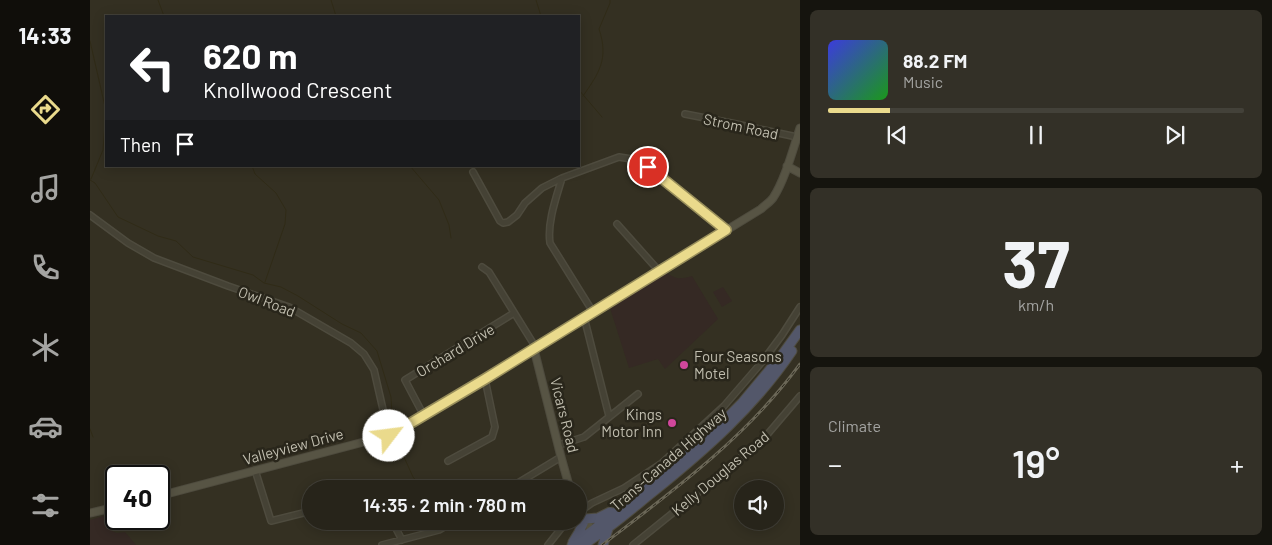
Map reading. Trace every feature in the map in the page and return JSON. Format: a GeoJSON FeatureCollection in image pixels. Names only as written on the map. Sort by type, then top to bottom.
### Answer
{"type":"FeatureCollection","features":[{"type":"Feature","properties":{"kind":"highway","name":"Trans-Canada Highway"},"geometry":{"type":"LineString","coordinates":[[584,545],[598,540],[621,507],[701,444],[721,425],[782,355],[800,330]]}},
{"type":"Feature","properties":{"kind":"highway","name":"Trans-Canada Highway"},"geometry":{"type":"LineString","coordinates":[[571,545],[604,540],[609,528],[687,465],[745,410],[800,340]]}},
{"type":"Feature","properties":{"kind":"highway"},"geometry":{"type":"LineString","coordinates":[[587,515],[598,518],[621,507]]}},
{"type":"Feature","properties":{"kind":"highway"},"geometry":{"type":"LineString","coordinates":[[571,545],[579,530]]}},
{"type":"Feature","properties":{"kind":"street","name":"Strom Road"},"geometry":{"type":"LineString","coordinates":[[685,114],[797,138]]}},
{"type":"Feature","properties":{"kind":"street","name":"Valleyview Drive"},"geometry":{"type":"LineString","coordinates":[[170,493],[389,436],[424,416],[762,209],[772,200],[777,191],[800,128]]}},
{"type":"Feature","properties":{"kind":"street"},"geometry":{"type":"LineString","coordinates":[[473,172],[500,221],[503,223],[508,222],[517,215],[525,202],[542,188],[562,178],[619,157],[638,160],[726,230]]}},
{"type":"Feature","properties":{"kind":"street"},"geometry":{"type":"LineString","coordinates":[[787,166],[800,173]]}},
{"type":"Feature","properties":{"kind":"street"},"geometry":{"type":"LineString","coordinates":[[562,178],[553,210],[549,235],[550,243],[593,312]]}},
{"type":"Feature","properties":{"kind":"street","name":"Owl Road"},"geometry":{"type":"LineString","coordinates":[[90,214],[128,243],[154,258],[289,307],[351,343],[364,354],[374,370],[389,436]]}},
{"type":"Feature","properties":{"kind":"street"},"geometry":{"type":"LineString","coordinates":[[617,224],[659,271]]}},
{"type":"Feature","properties":{"kind":"street"},"geometry":{"type":"LineString","coordinates":[[482,267],[489,272],[534,349]]}},
{"type":"Feature","properties":{"kind":"street"},"geometry":{"type":"LineString","coordinates":[[587,508],[592,503],[624,488],[662,463],[724,406],[762,362],[800,307]]}},
{"type":"Feature","properties":{"kind":"street","name":"Orchard Drive"},"geometry":{"type":"LineString","coordinates":[[424,416],[405,380],[514,313]]}},
{"type":"Feature","properties":{"kind":"street"},"geometry":{"type":"LineString","coordinates":[[584,317],[609,416]]}},
{"type":"Feature","properties":{"kind":"street","name":"Vicars Road"},"geometry":{"type":"LineString","coordinates":[[534,349],[567,480]]}},
{"type":"Feature","properties":{"kind":"street"},"geometry":{"type":"LineString","coordinates":[[448,461],[492,437],[495,427],[485,379]]}},
{"type":"Feature","properties":{"kind":"street"},"geometry":{"type":"LineString","coordinates":[[559,445],[584,437],[638,394]]}},
{"type":"Feature","properties":{"kind":"street","name":"Kelly Douglas Road"},"geometry":{"type":"LineString","coordinates":[[633,545],[766,436],[800,396]]}},
{"type":"Feature","properties":{"kind":"street"},"geometry":{"type":"LineString","coordinates":[[523,480],[561,457]]}},
{"type":"Feature","properties":{"kind":"street"},"geometry":{"type":"LineString","coordinates":[[255,470],[271,521],[302,513]]}},
{"type":"Feature","properties":{"kind":"street"},"geometry":{"type":"LineString","coordinates":[[90,513],[105,510]]}},
{"type":"Feature","properties":{"kind":"street"},"geometry":{"type":"LineString","coordinates":[[587,523],[598,540]]}},
{"type":"Feature","properties":{"kind":"street"},"geometry":{"type":"LineString","coordinates":[[397,530],[402,540]]}},
{"type":"Feature","properties":{"kind":"street"},"geometry":{"type":"LineString","coordinates":[[382,545],[439,530]]}},
{"type":"Feature","properties":{"kind":"street"},"geometry":{"type":"LineString","coordinates":[[548,545],[560,530]]}},
{"type":"Feature","properties":{"kind":"shaded area"},"geometry":{"type":"Polygon","coordinates":[[[667,273],[679,278],[692,276],[718,319],[665,369],[658,359],[629,368],[610,308],[667,273]]]}},
{"type":"Feature","properties":{"kind":"shaded area"},"geometry":{"type":"Polygon","coordinates":[[[723,287],[732,301],[722,307],[713,292],[723,287]]]}},
{"type":"Feature","properties":{"kind":"shaded area"},"geometry":{"type":"Polygon","coordinates":[[[105,516],[105,530],[112,530],[117,533],[125,532],[136,545],[90,545],[90,520],[105,516]]]}},
{"type":"Feature","properties":{"kind":"waterway"},"geometry":{"type":"LineString","coordinates":[[158,0],[164,15]]}},
{"type":"Feature","properties":{"kind":"waterway"},"geometry":{"type":"LineString","coordinates":[[331,0],[336,15]]}},
{"type":"Feature","properties":{"kind":"waterway"},"geometry":{"type":"LineString","coordinates":[[536,0],[541,15]]}},
{"type":"Feature","properties":{"kind":"waterway"},"geometry":{"type":"LineString","coordinates":[[583,96],[601,65],[603,49],[599,29],[610,0]]}},
{"type":"Feature","properties":{"kind":"waterway"},"geometry":{"type":"LineString","coordinates":[[90,41],[105,107]]}},
{"type":"Feature","properties":{"kind":"waterway"},"geometry":{"type":"LineString","coordinates":[[580,91],[602,117]]}},
{"type":"Feature","properties":{"kind":"waterway"},"geometry":{"type":"LineString","coordinates":[[91,179],[103,150],[105,124]]}},
{"type":"Feature","properties":{"kind":"waterway"},"geometry":{"type":"LineString","coordinates":[[252,167],[255,174],[276,193],[286,210],[285,224],[265,282]]}},
{"type":"Feature","properties":{"kind":"waterway"},"geometry":{"type":"LineString","coordinates":[[411,167],[439,200],[449,225],[451,238]]}},
{"type":"Feature","properties":{"kind":"waterway"},"geometry":{"type":"LineString","coordinates":[[90,180],[95,183],[118,217],[158,236],[176,241],[193,257],[253,275],[264,283],[281,287],[342,324],[361,333],[377,351],[391,397],[393,431]]}},
{"type":"Feature","properties":{"kind":"waterway"},"geometry":{"type":"LineString","coordinates":[[90,429],[93,437]]}},
{"type":"Feature","properties":{"kind":"waterway"},"geometry":{"type":"LineString","coordinates":[[395,437],[416,480]]}},
{"type":"Feature","properties":{"kind":"railway"},"geometry":{"type":"LineString","coordinates":[[602,545],[708,462],[757,415],[800,364]]}},
{"type":"Feature","properties":{"kind":"place","name":"Four Seasons Motel"},"geometry":{"type":"Point","coordinates":[684,365]}},
{"type":"Feature","properties":{"kind":"place","name":"Kings Motor Inn"},"geometry":{"type":"Point","coordinates":[672,423]}},
{"type":"Feature","properties":{"kind":"route"},"geometry":{"type":"LineString","coordinates":[[389,436],[726,230],[648,167]]}}]}
